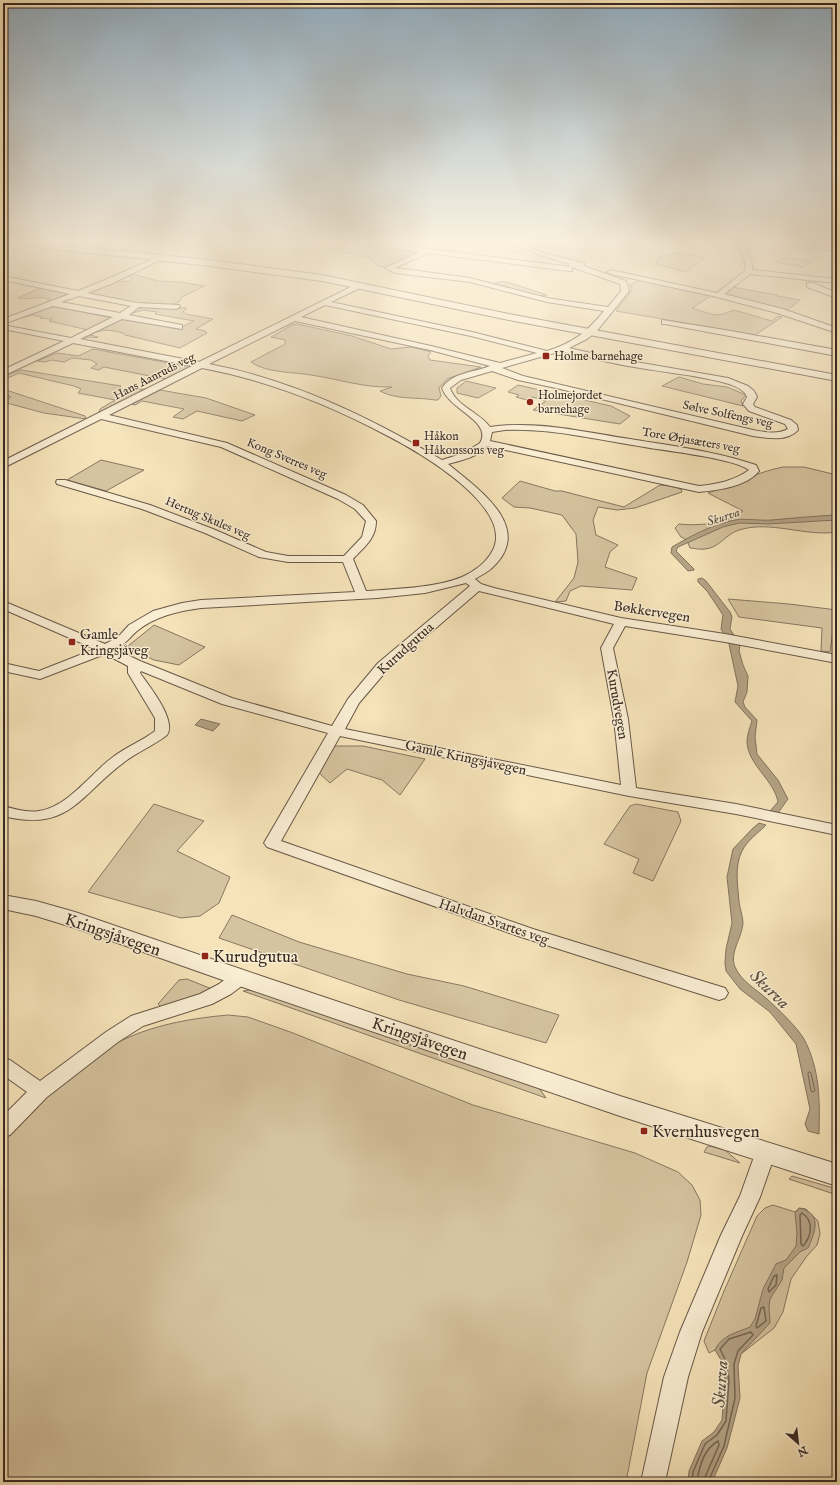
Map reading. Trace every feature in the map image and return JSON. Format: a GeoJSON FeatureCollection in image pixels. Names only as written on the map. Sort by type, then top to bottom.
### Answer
{"type":"FeatureCollection","features":[{"type":"Feature","properties":{"kind":"street"},"geometry":{"type":"LineString","coordinates":[[3,322],[33,310]]}},
{"type":"Feature","properties":{"kind":"street"},"geometry":{"type":"LineString","coordinates":[[87,310],[179,327]]}},
{"type":"Feature","properties":{"kind":"street"},"geometry":{"type":"LineString","coordinates":[[3,373],[131,310]]}},
{"type":"Feature","properties":{"kind":"street","name":"Hans Aanruds veg"},"geometry":{"type":"LineString","coordinates":[[3,465],[309,310]]}},
{"type":"Feature","properties":{"kind":"street"},"geometry":{"type":"LineString","coordinates":[[359,310],[472,334],[546,353]]}},
{"type":"Feature","properties":{"kind":"street"},"geometry":{"type":"LineString","coordinates":[[477,310],[837,378]]}},
{"type":"Feature","properties":{"kind":"street"},"geometry":{"type":"LineString","coordinates":[[441,463],[472,453],[485,443],[488,436],[487,430],[482,423],[451,398],[446,388],[450,383],[458,378],[558,350],[584,337],[610,310]]}},
{"type":"Feature","properties":{"kind":"street"},"geometry":{"type":"LineString","coordinates":[[777,310],[837,331]]}},
{"type":"Feature","properties":{"kind":"street","name":"Sølve Solfengs veg"},"geometry":{"type":"LineString","coordinates":[[294,318],[431,348],[496,367],[514,376],[556,384],[753,433],[776,436],[784,435],[793,430],[792,425],[788,422],[752,409],[748,404],[752,397],[751,393],[735,383],[696,374],[613,361],[566,350],[558,350]]}},
{"type":"Feature","properties":{"kind":"street"},"geometry":{"type":"LineString","coordinates":[[665,322],[837,353]]}},
{"type":"Feature","properties":{"kind":"street"},"geometry":{"type":"LineString","coordinates":[[3,327],[202,365],[265,381],[320,401],[390,433],[441,463],[486,501],[500,524],[503,537],[501,548],[489,565],[472,582],[425,589],[362,595],[201,604],[182,607],[157,614],[134,628],[122,640],[106,649],[40,676],[3,667]]}},
{"type":"Feature","properties":{"kind":"street","name":"Kong Sverres veg"},"geometry":{"type":"LineString","coordinates":[[100,416],[224,445],[342,497],[359,508],[372,520],[372,529],[368,538],[347,559]]}},
{"type":"Feature","properties":{"kind":"street","name":"Tore Ørjasæters veg"},"geometry":{"type":"LineString","coordinates":[[485,443],[699,489],[712,488],[733,482],[754,471],[752,466],[720,457],[584,434],[521,426],[505,426],[487,430]]}},
{"type":"Feature","properties":{"kind":"street","name":"Hertug Skules veg"},"geometry":{"type":"LineString","coordinates":[[61,482],[146,506],[209,531],[263,555],[288,560],[347,559]]}},
{"type":"Feature","properties":{"kind":"street"},"geometry":{"type":"LineString","coordinates":[[347,559],[362,595]]}},
{"type":"Feature","properties":{"kind":"street","name":"Bøkkervegen"},"geometry":{"type":"LineString","coordinates":[[472,582],[519,599],[621,622],[725,638],[837,659]]}},
{"type":"Feature","properties":{"kind":"street","name":"Kurudgutua"},"geometry":{"type":"LineString","coordinates":[[272,843],[353,702],[383,666],[472,582]]}},
{"type":"Feature","properties":{"kind":"street","name":"Gamle Kringsjåvegen"},"geometry":{"type":"LineString","coordinates":[[3,605],[106,649],[136,664],[227,701],[336,731],[629,791],[729,808],[837,830]]}},
{"type":"Feature","properties":{"kind":"street","name":"Kurudvegen"},"geometry":{"type":"LineString","coordinates":[[621,622],[607,648],[617,692],[619,717],[624,736],[629,791]]}},
{"type":"Feature","properties":{"kind":"street"},"geometry":{"type":"LineString","coordinates":[[3,811],[14,815],[30,817],[52,814],[74,801],[103,772],[125,756],[154,740],[162,732],[162,718],[134,674],[136,664]]}},
{"type":"Feature","properties":{"kind":"street","name":"Halvdan Svartes veg"},"geometry":{"type":"LineString","coordinates":[[272,843],[527,933],[719,993]]}},
{"type":"Feature","properties":{"kind":"street","name":"Kringsjåvegen"},"geometry":{"type":"LineString","coordinates":[[3,902],[26,905],[71,918],[607,1103],[837,1176]]}},
{"type":"Feature","properties":{"kind":"street"},"geometry":{"type":"LineString","coordinates":[[3,1129],[40,1091],[112,1036],[137,1021],[206,999],[225,989],[241,977]]}},
{"type":"Feature","properties":{"kind":"street"},"geometry":{"type":"LineString","coordinates":[[3,1065],[40,1091]]}},
{"type":"Feature","properties":{"kind":"street"},"geometry":{"type":"LineString","coordinates":[[653,1482],[676,1377],[691,1332],[732,1235],[750,1197],[765,1154]]}},
{"type":"Feature","properties":{"kind":"shaded area"},"geometry":{"type":"Polygon","coordinates":[[[39,310],[74,310],[112,318],[88,330],[49,321],[52,319],[40,318],[41,317],[33,315],[17,319],[39,310]]]}},
{"type":"Feature","properties":{"kind":"shaded area"},"geometry":{"type":"Polygon","coordinates":[[[134,310],[142,310],[126,315],[134,310]]]}},
{"type":"Feature","properties":{"kind":"shaded area"},"geometry":{"type":"Polygon","coordinates":[[[145,310],[185,310],[183,312],[186,314],[213,319],[196,329],[207,333],[180,348],[110,330],[99,331],[90,335],[98,337],[80,338],[122,319],[178,329],[194,321],[155,314],[157,312],[145,310]]]}},
{"type":"Feature","properties":{"kind":"shaded area"},"geometry":{"type":"Polygon","coordinates":[[[699,310],[714,315],[724,314],[735,310],[772,321],[778,316],[782,317],[755,335],[616,311],[699,310]]]}},
{"type":"Feature","properties":{"kind":"shaded area"},"geometry":{"type":"Polygon","coordinates":[[[297,324],[352,336],[391,349],[410,347],[428,351],[431,352],[428,356],[430,360],[481,367],[447,379],[439,388],[441,396],[438,400],[435,400],[393,396],[380,391],[392,387],[361,385],[311,375],[280,372],[257,366],[251,362],[285,344],[285,340],[271,337],[292,325],[297,324]]]}},
{"type":"Feature","properties":{"kind":"shaded area"},"geometry":{"type":"Polygon","coordinates":[[[93,349],[185,366],[188,368],[165,379],[104,367],[98,370],[91,368],[97,364],[91,360],[72,358],[64,362],[52,360],[45,362],[37,361],[57,353],[78,356],[93,349]]]}},
{"type":"Feature","properties":{"kind":"shaded area"},"geometry":{"type":"Polygon","coordinates":[[[21,370],[121,386],[118,390],[148,389],[102,412],[99,412],[100,409],[115,400],[78,393],[81,389],[74,386],[19,373],[3,380],[3,376],[21,370]]]}},
{"type":"Feature","properties":{"kind":"shaded area"},"geometry":{"type":"Polygon","coordinates":[[[679,377],[703,384],[727,387],[746,395],[741,401],[743,406],[662,386],[679,377]]]}},
{"type":"Feature","properties":{"kind":"shaded area"},"geometry":{"type":"Polygon","coordinates":[[[466,381],[496,388],[478,398],[457,393],[457,388],[466,381]]]}},
{"type":"Feature","properties":{"kind":"shaded area"},"geometry":{"type":"Polygon","coordinates":[[[518,385],[611,406],[630,416],[620,424],[533,410],[546,401],[532,397],[527,400],[516,397],[519,395],[508,392],[518,385]]]}},
{"type":"Feature","properties":{"kind":"shaded area"},"geometry":{"type":"Polygon","coordinates":[[[3,389],[85,416],[86,419],[44,413],[3,402],[11,397],[3,394],[3,389]]]}},
{"type":"Feature","properties":{"kind":"shaded area"},"geometry":{"type":"Polygon","coordinates":[[[160,390],[206,398],[255,415],[242,421],[197,411],[183,419],[173,417],[184,409],[142,401],[135,405],[132,404],[160,390]]]}},
{"type":"Feature","properties":{"kind":"shaded area"},"geometry":{"type":"Polygon","coordinates":[[[101,460],[144,470],[106,491],[67,480],[101,460]]]}},
{"type":"Feature","properties":{"kind":"shaded area"},"geometry":{"type":"Polygon","coordinates":[[[783,467],[804,467],[837,475],[837,532],[825,533],[751,527],[734,532],[710,548],[701,549],[690,548],[687,540],[681,537],[675,528],[679,524],[695,525],[712,523],[729,519],[737,515],[743,511],[708,493],[764,472],[783,467]]]}},
{"type":"Feature","properties":{"kind":"shaded area"},"geometry":{"type":"Polygon","coordinates":[[[520,481],[555,491],[562,491],[624,507],[660,485],[681,489],[682,492],[635,508],[617,510],[598,507],[593,520],[596,535],[618,545],[610,552],[605,567],[637,578],[632,590],[581,586],[570,591],[566,601],[555,602],[574,578],[578,562],[576,534],[562,515],[530,508],[514,507],[502,498],[520,481]]]}},
{"type":"Feature","properties":{"kind":"shaded area"},"geometry":{"type":"Polygon","coordinates":[[[728,599],[837,610],[837,632],[833,631],[830,652],[821,651],[822,628],[739,617],[728,599]]]}},
{"type":"Feature","properties":{"kind":"shaded area"},"geometry":{"type":"Polygon","coordinates":[[[154,625],[205,647],[179,665],[154,660],[130,649],[128,646],[154,625]]]}},
{"type":"Feature","properties":{"kind":"shaded area"},"geometry":{"type":"Polygon","coordinates":[[[333,746],[363,746],[425,759],[400,795],[382,780],[347,769],[330,783],[318,772],[333,746]]]}},
{"type":"Feature","properties":{"kind":"shaded area"},"geometry":{"type":"Polygon","coordinates":[[[154,804],[204,821],[177,851],[230,877],[219,903],[200,916],[181,918],[88,892],[154,804]]]}},
{"type":"Feature","properties":{"kind":"shaded area"},"geometry":{"type":"Polygon","coordinates":[[[636,804],[678,812],[681,821],[653,881],[633,873],[639,859],[604,844],[630,806],[636,804]]]}},
{"type":"Feature","properties":{"kind":"shaded area"},"geometry":{"type":"Polygon","coordinates":[[[232,915],[299,942],[407,974],[464,986],[559,1015],[546,1043],[399,1000],[219,938],[232,915]]]}},
{"type":"Feature","properties":{"kind":"shaded area"},"geometry":{"type":"Polygon","coordinates":[[[187,979],[212,989],[202,996],[161,1007],[158,1004],[179,980],[187,979]]]}},
{"type":"Feature","properties":{"kind":"shaded area"},"geometry":{"type":"Polygon","coordinates":[[[243,991],[258,991],[539,1088],[546,1098],[243,991]]]}},
{"type":"Feature","properties":{"kind":"shaded area"},"geometry":{"type":"Polygon","coordinates":[[[228,1015],[248,1017],[293,1033],[473,1105],[635,1153],[678,1172],[692,1185],[700,1200],[701,1215],[687,1262],[647,1373],[626,1482],[3,1482],[3,1139],[61,1083],[94,1057],[110,1047],[139,1033],[164,1025],[228,1015]]]}},
{"type":"Feature","properties":{"kind":"shaded area"},"geometry":{"type":"Polygon","coordinates":[[[710,1146],[725,1150],[740,1163],[704,1152],[707,1147],[710,1146]]]}},
{"type":"Feature","properties":{"kind":"shaded area"},"geometry":{"type":"Polygon","coordinates":[[[792,1176],[837,1189],[837,1195],[789,1179],[792,1176]]]}},
{"type":"Feature","properties":{"kind":"shaded area"},"geometry":{"type":"Polygon","coordinates":[[[773,1205],[795,1212],[799,1208],[806,1209],[818,1221],[820,1234],[817,1245],[807,1256],[791,1279],[783,1312],[774,1328],[741,1354],[715,1350],[709,1353],[704,1341],[724,1291],[757,1216],[765,1208],[773,1205]]]}},
{"type":"Feature","properties":{"kind":"water"},"geometry":{"type":"Polygon","coordinates":[[[837,515],[837,520],[767,524],[739,523],[723,527],[678,547],[676,551],[694,570],[688,571],[671,553],[672,547],[702,531],[719,524],[735,520],[772,520],[837,515]]]}},
{"type":"Feature","properties":{"kind":"water"},"geometry":{"type":"Polygon","coordinates":[[[702,578],[730,612],[732,617],[730,629],[740,645],[739,651],[748,676],[747,692],[743,702],[745,707],[757,720],[755,737],[757,754],[778,780],[788,799],[778,813],[770,811],[778,802],[776,794],[756,765],[748,750],[747,739],[752,721],[735,702],[738,686],[729,644],[721,629],[723,615],[707,591],[698,582],[698,579],[702,578]]]}},
{"type":"Feature","properties":{"kind":"water"},"geometry":{"type":"Polygon","coordinates":[[[201,719],[220,724],[213,731],[195,725],[201,719]]]}},
{"type":"Feature","properties":{"kind":"water"},"geometry":{"type":"Polygon","coordinates":[[[759,823],[766,825],[744,847],[738,863],[737,876],[739,902],[743,923],[735,951],[734,962],[735,967],[741,976],[782,1013],[804,1039],[813,1062],[818,1085],[819,1134],[808,1131],[805,1124],[810,1109],[796,1044],[770,1012],[740,989],[726,971],[726,949],[732,923],[727,877],[733,849],[759,823]]]}},
{"type":"Feature","properties":{"kind":"water"},"geometry":{"type":"Polygon","coordinates":[[[799,1208],[807,1210],[812,1214],[814,1219],[815,1230],[811,1242],[808,1248],[800,1252],[784,1268],[782,1280],[770,1299],[770,1323],[741,1354],[738,1366],[740,1398],[727,1448],[712,1482],[688,1482],[689,1471],[702,1441],[714,1432],[722,1420],[725,1380],[721,1360],[715,1350],[721,1341],[750,1327],[755,1319],[763,1289],[776,1264],[786,1260],[796,1246],[797,1233],[795,1213],[799,1208]]]}},
{"type":"Feature","properties":{"kind":"place","name":"Holme barnehage"},"geometry":{"type":"Point","coordinates":[546,356]}},
{"type":"Feature","properties":{"kind":"place","name":"Holmejordet barnehage"},"geometry":{"type":"Point","coordinates":[530,402]}},
{"type":"Feature","properties":{"kind":"place","name":"Håkon Håkonssons veg"},"geometry":{"type":"Point","coordinates":[416,443]}},
{"type":"Feature","properties":{"kind":"place","name":"Gamle Kringsjåveg"},"geometry":{"type":"Point","coordinates":[72,642]}},
{"type":"Feature","properties":{"kind":"place","name":"Kurudgutua"},"geometry":{"type":"Point","coordinates":[205,956]}},
{"type":"Feature","properties":{"kind":"place","name":"Kvernhusvegen"},"geometry":{"type":"Point","coordinates":[644,1131]}},
{"type":"Feature","properties":{"kind":"water label","name":"Skurva"},"geometry":{"type":"Point","coordinates":[723,516]}},
{"type":"Feature","properties":{"kind":"water label","name":"Skurva"},"geometry":{"type":"Point","coordinates":[770,989]}},
{"type":"Feature","properties":{"kind":"water label","name":"Skurva"},"geometry":{"type":"Point","coordinates":[720,1384]}}]}
